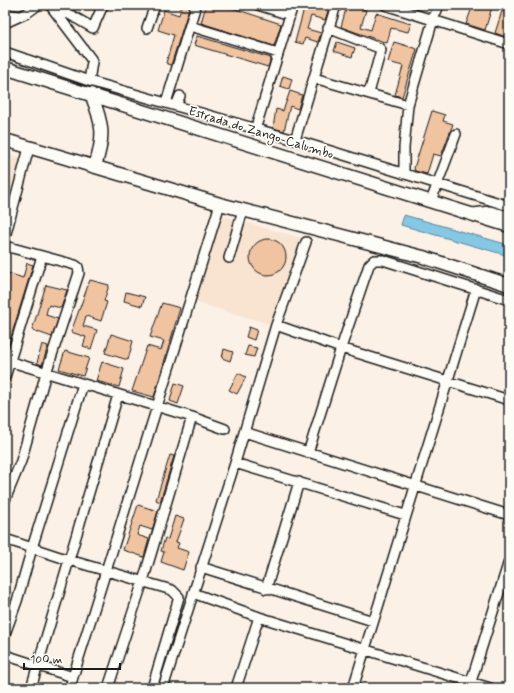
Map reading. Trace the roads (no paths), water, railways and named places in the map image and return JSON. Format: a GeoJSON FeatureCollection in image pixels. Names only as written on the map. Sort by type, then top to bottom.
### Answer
{"type":"FeatureCollection","features":[{"type":"Feature","properties":{"kind":"main road","name":"Estrada do Zango-Calumbo"},"geometry":{"type":"LineString","coordinates":[[5,68],[509,226]]}},
{"type":"Feature","properties":{"kind":"main road"},"geometry":{"type":"LineString","coordinates":[[91,94],[100,118],[103,136],[95,166]]}},
{"type":"Feature","properties":{"kind":"main road"},"geometry":{"type":"LineString","coordinates":[[5,140],[220,204],[430,259],[509,285]]}},
{"type":"Feature","properties":{"kind":"street"},"geometry":{"type":"LineString","coordinates":[[5,23],[38,5]]}},
{"type":"Feature","properties":{"kind":"street"},"geometry":{"type":"LineString","coordinates":[[52,8],[68,14],[93,28],[104,5]]}},
{"type":"Feature","properties":{"kind":"street"},"geometry":{"type":"LineString","coordinates":[[147,28],[155,5]]}},
{"type":"Feature","properties":{"kind":"street"},"geometry":{"type":"LineString","coordinates":[[166,103],[196,5]]}},
{"type":"Feature","properties":{"kind":"street"},"geometry":{"type":"LineString","coordinates":[[258,5],[290,15]]}},
{"type":"Feature","properties":{"kind":"street"},"geometry":{"type":"LineString","coordinates":[[252,129],[293,5]]}},
{"type":"Feature","properties":{"kind":"street"},"geometry":{"type":"LineString","coordinates":[[295,140],[336,5]]}},
{"type":"Feature","properties":{"kind":"street"},"geometry":{"type":"LineString","coordinates":[[385,5],[509,44]]}},
{"type":"Feature","properties":{"kind":"street"},"geometry":{"type":"LineString","coordinates":[[404,174],[404,148],[408,105],[432,20],[439,5]]}},
{"type":"Feature","properties":{"kind":"street"},"geometry":{"type":"LineString","coordinates":[[52,8],[91,59],[92,62],[89,81]]}},
{"type":"Feature","properties":{"kind":"street"},"geometry":{"type":"LineString","coordinates":[[5,14],[20,16]]}},
{"type":"Feature","properties":{"kind":"street"},"geometry":{"type":"LineString","coordinates":[[190,26],[278,53]]}},
{"type":"Feature","properties":{"kind":"street"},"geometry":{"type":"LineString","coordinates":[[328,28],[381,50],[369,93]]}},
{"type":"Feature","properties":{"kind":"street"},"geometry":{"type":"LineString","coordinates":[[5,52],[89,81],[252,129],[295,140],[509,206]]}},
{"type":"Feature","properties":{"kind":"street"},"geometry":{"type":"LineString","coordinates":[[314,78],[408,105]]}},
{"type":"Feature","properties":{"kind":"street"},"geometry":{"type":"LineString","coordinates":[[176,106],[180,96]]}},
{"type":"Feature","properties":{"kind":"street"},"geometry":{"type":"LineString","coordinates":[[252,129],[253,118]]}},
{"type":"Feature","properties":{"kind":"street"},"geometry":{"type":"LineString","coordinates":[[431,201],[456,134]]}},
{"type":"Feature","properties":{"kind":"street"},"geometry":{"type":"LineString","coordinates":[[5,237],[29,148]]}},
{"type":"Feature","properties":{"kind":"street"},"geometry":{"type":"LineString","coordinates":[[70,688],[220,204]]}},
{"type":"Feature","properties":{"kind":"street"},"geometry":{"type":"LineString","coordinates":[[229,258],[243,210]]}},
{"type":"Feature","properties":{"kind":"street"},"geometry":{"type":"LineString","coordinates":[[470,213],[490,211],[509,216]]}},
{"type":"Feature","properties":{"kind":"street"},"geometry":{"type":"LineString","coordinates":[[163,688],[235,463],[276,325],[306,242]]}},
{"type":"Feature","properties":{"kind":"street"},"geometry":{"type":"LineString","coordinates":[[5,246],[75,265],[78,267],[79,273],[46,372],[21,461],[5,500]]}},
{"type":"Feature","properties":{"kind":"street"},"geometry":{"type":"LineString","coordinates":[[5,377],[7,361],[42,256]]}},
{"type":"Feature","properties":{"kind":"street"},"geometry":{"type":"LineString","coordinates":[[308,453],[369,265],[374,260],[383,260],[509,300]]}},
{"type":"Feature","properties":{"kind":"street"},"geometry":{"type":"LineString","coordinates":[[353,688],[405,515],[476,289]]}},
{"type":"Feature","properties":{"kind":"street"},"geometry":{"type":"LineString","coordinates":[[276,325],[341,348],[509,400]]}},
{"type":"Feature","properties":{"kind":"street"},"geometry":{"type":"LineString","coordinates":[[7,361],[192,417],[226,429]]}},
{"type":"Feature","properties":{"kind":"street"},"geometry":{"type":"LineString","coordinates":[[5,634],[17,601],[83,384]]}},
{"type":"Feature","properties":{"kind":"street"},"geometry":{"type":"LineString","coordinates":[[31,688],[118,395]]}},
{"type":"Feature","properties":{"kind":"street"},"geometry":{"type":"LineString","coordinates":[[108,688],[143,581],[192,417]]}},
{"type":"Feature","properties":{"kind":"street"},"geometry":{"type":"LineString","coordinates":[[244,432],[509,515]]}},
{"type":"Feature","properties":{"kind":"street"},"geometry":{"type":"LineString","coordinates":[[235,463],[405,515]]}},
{"type":"Feature","properties":{"kind":"street"},"geometry":{"type":"LineString","coordinates":[[266,589],[299,482]]}},
{"type":"Feature","properties":{"kind":"street"},"geometry":{"type":"LineString","coordinates":[[5,539],[69,560],[172,590],[179,597],[152,688]]}},
{"type":"Feature","properties":{"kind":"street"},"geometry":{"type":"LineString","coordinates":[[470,685],[509,561]]}},
{"type":"Feature","properties":{"kind":"street"},"geometry":{"type":"LineString","coordinates":[[201,567],[266,589],[373,621]]}},
{"type":"Feature","properties":{"kind":"street"},"geometry":{"type":"LineString","coordinates":[[193,593],[259,617],[365,649],[470,685],[490,688]]}},
{"type":"Feature","properties":{"kind":"street"},"geometry":{"type":"LineString","coordinates":[[236,688],[259,617]]}},
{"type":"Feature","properties":{"kind":"street"},"geometry":{"type":"LineString","coordinates":[[5,655],[73,677]]}},
{"type":"Feature","properties":{"kind":"water"},"geometry":{"type":"Polygon","coordinates":[[[404,215],[509,245],[509,256],[401,225],[404,215]]]}}]}
